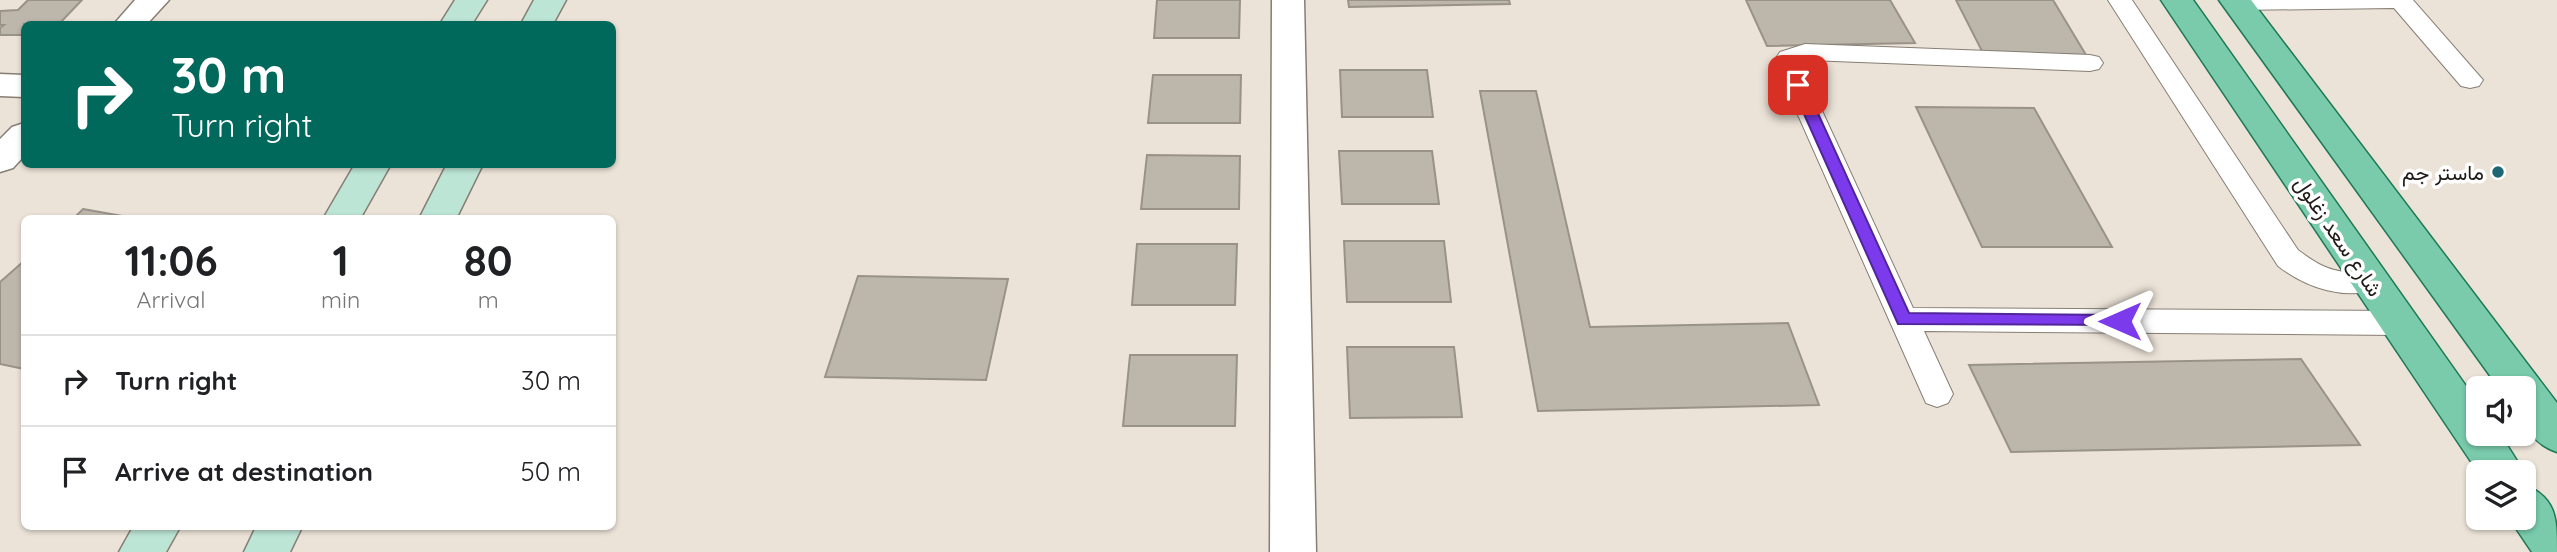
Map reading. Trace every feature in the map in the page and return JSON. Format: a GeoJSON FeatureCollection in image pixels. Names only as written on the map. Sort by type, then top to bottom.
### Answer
{"type":"FeatureCollection","features":[{"type":"Feature","properties":{"kind":"main road","name":"شارع سعد زغلول"},"geometry":{"type":"LineString","coordinates":[[2177,0],[2494,460]]}},
{"type":"Feature","properties":{"kind":"main road"},"geometry":{"type":"LineString","coordinates":[[2236,2],[2513,376]]}},
{"type":"Feature","properties":{"kind":"main road"},"geometry":{"type":"LineString","coordinates":[[2536,407],[2557,435]]}},
{"type":"Feature","properties":{"kind":"main road"},"geometry":{"type":"LineString","coordinates":[[2536,521],[2557,552]]}},
{"type":"Feature","properties":{"kind":"street"},"geometry":{"type":"LineString","coordinates":[[133,21],[153,0]]}},
{"type":"Feature","properties":{"kind":"street"},"geometry":{"type":"LineString","coordinates":[[458,21],[471,0]]}},
{"type":"Feature","properties":{"kind":"street"},"geometry":{"type":"LineString","coordinates":[[539,21],[550,0]]}},
{"type":"Feature","properties":{"kind":"street"},"geometry":{"type":"LineString","coordinates":[[1288,0],[1293,552]]}},
{"type":"Feature","properties":{"kind":"street"},"geometry":{"type":"LineString","coordinates":[[0,85],[21,86]]}},
{"type":"Feature","properties":{"kind":"street"},"geometry":{"type":"LineString","coordinates":[[0,160],[21,138]]}},
{"type":"Feature","properties":{"kind":"street"},"geometry":{"type":"LineString","coordinates":[[343,215],[371,168]]}},
{"type":"Feature","properties":{"kind":"street"},"geometry":{"type":"LineString","coordinates":[[439,215],[463,168]]}},
{"type":"Feature","properties":{"kind":"street"},"geometry":{"type":"LineString","coordinates":[[142,552],[155,530]]}},
{"type":"Feature","properties":{"kind":"street"},"geometry":{"type":"LineString","coordinates":[[267,552],[278,530]]}},
{"type":"Feature","properties":{"kind":"lane"},"geometry":{"type":"LineString","coordinates":[[2120,0],[2288,258],[2313,275],[2329,281],[2359,284],[2371,281]]}},
{"type":"Feature","properties":{"kind":"lane"},"geometry":{"type":"LineString","coordinates":[[2236,2],[2400,1],[2470,80]]}},
{"type":"Feature","properties":{"kind":"lane"},"geometry":{"type":"LineString","coordinates":[[1937,394],[1787,61],[1788,58],[1805,52],[2090,63]]}},
{"type":"Feature","properties":{"kind":"lane"},"geometry":{"type":"LineString","coordinates":[[1904,319],[2398,324]]}},
{"type":"Feature","properties":{"kind":"building"},"geometry":{"type":"Polygon","coordinates":[[[28,0],[82,0],[62,21],[21,21],[21,35],[0,35],[0,28],[4,25],[0,25],[0,11],[18,10],[28,0]]]}},
{"type":"Feature","properties":{"kind":"building"},"geometry":{"type":"Polygon","coordinates":[[[1157,0],[1240,0],[1239,38],[1154,38],[1157,0]]]}},
{"type":"Feature","properties":{"kind":"building"},"geometry":{"type":"Polygon","coordinates":[[[1348,0],[1509,0],[1510,4],[1349,7],[1348,0]]]}},
{"type":"Feature","properties":{"kind":"building"},"geometry":{"type":"Polygon","coordinates":[[[1746,0],[1890,0],[1915,43],[1767,46],[1746,0]]]}},
{"type":"Feature","properties":{"kind":"building"},"geometry":{"type":"Polygon","coordinates":[[[1956,0],[2053,0],[2086,55],[1983,53],[1956,0]]]}},
{"type":"Feature","properties":{"kind":"building"},"geometry":{"type":"Polygon","coordinates":[[[1340,70],[1427,70],[1433,117],[1342,117],[1340,70]]]}},
{"type":"Feature","properties":{"kind":"building"},"geometry":{"type":"Polygon","coordinates":[[[1153,75],[1241,75],[1240,123],[1148,123],[1153,75]]]}},
{"type":"Feature","properties":{"kind":"building"},"geometry":{"type":"Polygon","coordinates":[[[1480,91],[1536,91],[1590,327],[1788,323],[1819,405],[1538,411],[1480,91]]]}},
{"type":"Feature","properties":{"kind":"building"},"geometry":{"type":"Polygon","coordinates":[[[1916,107],[2034,108],[2112,247],[1982,247],[1916,107]]]}},
{"type":"Feature","properties":{"kind":"building"},"geometry":{"type":"Polygon","coordinates":[[[1339,151],[1432,151],[1439,204],[1342,204],[1339,151]]]}},
{"type":"Feature","properties":{"kind":"building"},"geometry":{"type":"Polygon","coordinates":[[[1147,155],[1240,156],[1239,209],[1141,209],[1147,155]]]}},
{"type":"Feature","properties":{"kind":"building"},"geometry":{"type":"Polygon","coordinates":[[[83,209],[117,215],[77,215],[83,209]]]}},
{"type":"Feature","properties":{"kind":"building"},"geometry":{"type":"Polygon","coordinates":[[[1344,241],[1444,241],[1451,302],[1347,302],[1344,241]]]}},
{"type":"Feature","properties":{"kind":"building"},"geometry":{"type":"Polygon","coordinates":[[[1137,244],[1237,244],[1235,305],[1132,305],[1137,244]]]}},
{"type":"Feature","properties":{"kind":"building"},"geometry":{"type":"Polygon","coordinates":[[[21,264],[21,368],[0,364],[0,282],[21,264]]]}},
{"type":"Feature","properties":{"kind":"building"},"geometry":{"type":"Polygon","coordinates":[[[858,276],[1008,279],[986,380],[825,377],[858,276]]]}},
{"type":"Feature","properties":{"kind":"building"},"geometry":{"type":"Polygon","coordinates":[[[1347,347],[1454,347],[1462,417],[1350,418],[1347,347]]]}},
{"type":"Feature","properties":{"kind":"building"},"geometry":{"type":"Polygon","coordinates":[[[1130,355],[1237,355],[1235,426],[1123,426],[1130,355]]]}},
{"type":"Feature","properties":{"kind":"building"},"geometry":{"type":"Polygon","coordinates":[[[2301,359],[2360,445],[2011,452],[1969,365],[2301,359]]]}},
{"type":"Feature","properties":{"kind":"place","name":"ماستر جم"},"geometry":{"type":"Point","coordinates":[2498,172]}},
{"type":"Feature","properties":{"kind":"route"},"geometry":{"type":"LineString","coordinates":[[1798,85],[1904,319],[2120,321]]}}]}
